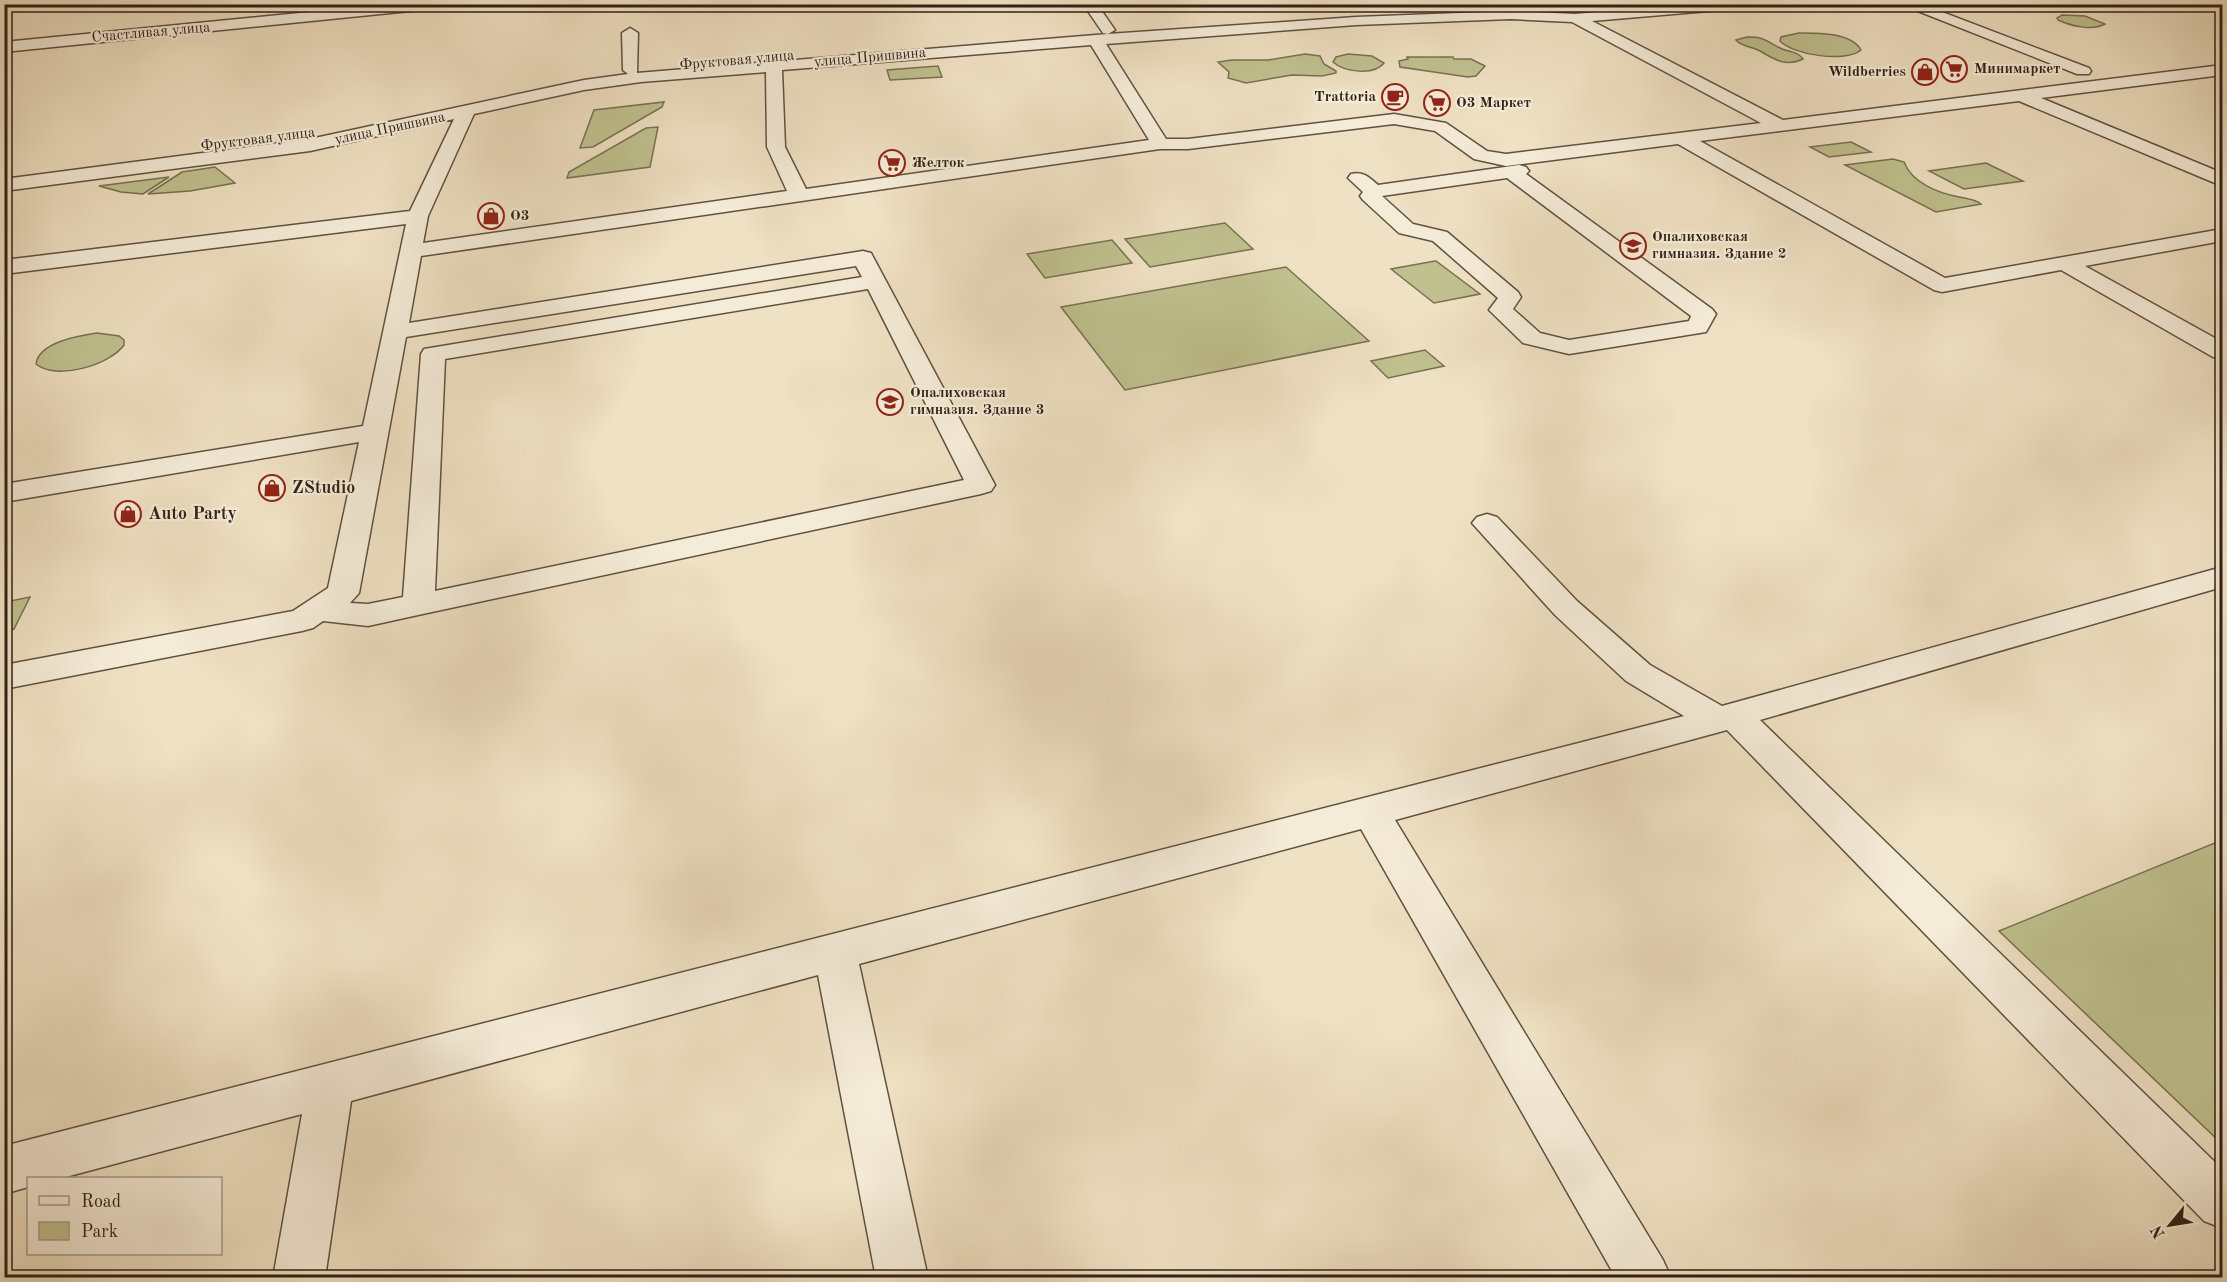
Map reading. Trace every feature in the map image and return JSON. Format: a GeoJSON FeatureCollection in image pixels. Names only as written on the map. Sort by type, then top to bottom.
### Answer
{"type":"FeatureCollection","features":[{"type":"Feature","properties":{"kind":"street","name":"Счастливая улица"},"geometry":{"type":"LineString","coordinates":[[4,46],[348,9],[440,4]]}},
{"type":"Feature","properties":{"kind":"street"},"geometry":{"type":"LineString","coordinates":[[1090,4],[1102,35],[1160,144]]}},
{"type":"Feature","properties":{"kind":"street","name":"Фруктовая улица"},"geometry":{"type":"LineString","coordinates":[[4,172],[345,129],[412,117],[583,77],[631,70],[1102,35],[1329,12],[1476,4]]}},
{"type":"Feature","properties":{"kind":"street"},"geometry":{"type":"LineString","coordinates":[[1526,4],[1558,8],[1615,4]]}},
{"type":"Feature","properties":{"kind":"street","name":"улица Пришвина"},"geometry":{"type":"LineString","coordinates":[[4,185],[309,146],[584,85],[641,77],[1102,35],[1356,21],[1521,15],[1575,18],[1744,4]]}},
{"type":"Feature","properties":{"kind":"street"},"geometry":{"type":"LineString","coordinates":[[1907,4],[2083,71]]}},
{"type":"Feature","properties":{"kind":"street"},"geometry":{"type":"LineString","coordinates":[[2216,4],[2223,7]]}},
{"type":"Feature","properties":{"kind":"street"},"geometry":{"type":"LineString","coordinates":[[1575,18],[1779,125]]}},
{"type":"Feature","properties":{"kind":"street"},"geometry":{"type":"LineString","coordinates":[[630,33],[631,70]]}},
{"type":"Feature","properties":{"kind":"street"},"geometry":{"type":"LineString","coordinates":[[2046,75],[2223,56]]}},
{"type":"Feature","properties":{"kind":"street"},"geometry":{"type":"LineString","coordinates":[[774,66],[776,147],[800,197]]}},
{"type":"Feature","properties":{"kind":"street"},"geometry":{"type":"LineString","coordinates":[[1502,166],[1506,160],[2223,70]]}},
{"type":"Feature","properties":{"kind":"street"},"geometry":{"type":"LineString","coordinates":[[2019,95],[2223,180]]}},
{"type":"Feature","properties":{"kind":"street"},"geometry":{"type":"LineString","coordinates":[[1747,108],[1771,105]]}},
{"type":"Feature","properties":{"kind":"street"},"geometry":{"type":"LineString","coordinates":[[4,677],[302,620],[343,593],[418,216],[466,112]]}},
{"type":"Feature","properties":{"kind":"street"},"geometry":{"type":"LineString","coordinates":[[411,251],[1160,144],[1188,144],[1394,119],[1440,127],[1481,155],[1502,166],[1704,314],[1698,327],[1569,347],[1532,338],[1501,310],[1510,297],[1440,236],[1406,229],[1370,196],[1374,191],[1502,166],[1702,150]]}},
{"type":"Feature","properties":{"kind":"street"},"geometry":{"type":"LineString","coordinates":[[1681,138],[1942,285],[2223,235]]}},
{"type":"Feature","properties":{"kind":"street"},"geometry":{"type":"LineString","coordinates":[[4,267],[418,216]]}},
{"type":"Feature","properties":{"kind":"street"},"geometry":{"type":"LineString","coordinates":[[317,610],[368,615],[981,485],[863,258],[394,332]]}},
{"type":"Feature","properties":{"kind":"street"},"geometry":{"type":"LineString","coordinates":[[2066,264],[2223,352]]}},
{"type":"Feature","properties":{"kind":"street"},"geometry":{"type":"LineString","coordinates":[[418,605],[433,354],[875,281]]}},
{"type":"Feature","properties":{"kind":"street"},"geometry":{"type":"LineString","coordinates":[[4,493],[374,432]]}},
{"type":"Feature","properties":{"kind":"street"},"geometry":{"type":"LineString","coordinates":[[1487,523],[1566,608],[1638,673],[1726,718],[2223,1203]]}},
{"type":"Feature","properties":{"kind":"street"},"geometry":{"type":"LineString","coordinates":[[4,1170],[1726,718],[2223,577]]}},
{"type":"Feature","properties":{"kind":"street"},"geometry":{"type":"LineString","coordinates":[[1370,811],[1645,1278]]}},
{"type":"Feature","properties":{"kind":"street"},"geometry":{"type":"LineString","coordinates":[[835,952],[902,1278]]}},
{"type":"Feature","properties":{"kind":"street"},"geometry":{"type":"LineString","coordinates":[[299,1278],[330,1084]]}},
{"type":"Feature","properties":{"kind":"green space"},"geometry":{"type":"Polygon","coordinates":[[[2062,15],[2085,16],[2105,24],[2094,27],[2075,26],[2058,20],[2057,18],[2062,15]]]}},
{"type":"Feature","properties":{"kind":"green space"},"geometry":{"type":"Polygon","coordinates":[[[1799,33],[1841,37],[1856,44],[1861,50],[1844,56],[1820,56],[1796,50],[1780,41],[1781,37],[1799,33]]]}},
{"type":"Feature","properties":{"kind":"green space"},"geometry":{"type":"Polygon","coordinates":[[[1747,37],[1765,40],[1796,53],[1803,59],[1790,63],[1779,61],[1736,40],[1747,37]]]}},
{"type":"Feature","properties":{"kind":"green space"},"geometry":{"type":"Polygon","coordinates":[[[1305,54],[1320,56],[1324,64],[1336,73],[1322,76],[1292,75],[1246,83],[1228,78],[1229,72],[1218,62],[1268,60],[1305,54]]]}},
{"type":"Feature","properties":{"kind":"green space"},"geometry":{"type":"Polygon","coordinates":[[[1348,54],[1372,56],[1384,63],[1373,70],[1359,71],[1344,68],[1333,62],[1336,57],[1348,54]]]}},
{"type":"Feature","properties":{"kind":"green space"},"geometry":{"type":"Polygon","coordinates":[[[1407,57],[1471,59],[1485,66],[1476,76],[1468,77],[1400,67],[1399,61],[1408,59],[1407,57]]]}},
{"type":"Feature","properties":{"kind":"green space"},"geometry":{"type":"Polygon","coordinates":[[[938,66],[942,77],[890,80],[887,70],[938,66]]]}},
{"type":"Feature","properties":{"kind":"green space"},"geometry":{"type":"Polygon","coordinates":[[[664,102],[662,107],[593,147],[580,148],[594,110],[664,102]]]}},
{"type":"Feature","properties":{"kind":"green space"},"geometry":{"type":"Polygon","coordinates":[[[658,127],[650,167],[567,178],[569,172],[646,128],[658,127]]]}},
{"type":"Feature","properties":{"kind":"green space"},"geometry":{"type":"Polygon","coordinates":[[[1851,142],[1871,152],[1829,157],[1810,147],[1851,142]]]}},
{"type":"Feature","properties":{"kind":"green space"},"geometry":{"type":"Polygon","coordinates":[[[1893,159],[1904,162],[1913,176],[1927,186],[1981,204],[1936,212],[1845,165],[1893,159]]]}},
{"type":"Feature","properties":{"kind":"green space"},"geometry":{"type":"Polygon","coordinates":[[[1986,163],[2023,181],[1964,189],[1929,171],[1986,163]]]}},
{"type":"Feature","properties":{"kind":"green space"},"geometry":{"type":"Polygon","coordinates":[[[215,167],[235,183],[190,191],[148,194],[182,172],[215,167]]]}},
{"type":"Feature","properties":{"kind":"green space"},"geometry":{"type":"Polygon","coordinates":[[[169,177],[143,194],[121,192],[99,186],[169,177]]]}},
{"type":"Feature","properties":{"kind":"green space"},"geometry":{"type":"Polygon","coordinates":[[[1225,223],[1253,249],[1150,267],[1125,239],[1225,223]]]}},
{"type":"Feature","properties":{"kind":"green space"},"geometry":{"type":"Polygon","coordinates":[[[1112,240],[1132,263],[1045,278],[1027,254],[1112,240]]]}},
{"type":"Feature","properties":{"kind":"green space"},"geometry":{"type":"Polygon","coordinates":[[[1436,261],[1480,294],[1434,303],[1391,269],[1436,261]]]}},
{"type":"Feature","properties":{"kind":"green space"},"geometry":{"type":"Polygon","coordinates":[[[1286,267],[1369,341],[1125,390],[1061,307],[1286,267]]]}},
{"type":"Feature","properties":{"kind":"green space"},"geometry":{"type":"Polygon","coordinates":[[[97,333],[119,336],[124,340],[124,345],[107,359],[69,371],[45,369],[36,364],[44,350],[52,345],[70,338],[97,333]]]}},
{"type":"Feature","properties":{"kind":"green space"},"geometry":{"type":"Polygon","coordinates":[[[1425,350],[1444,366],[1388,378],[1371,361],[1425,350]]]}},
{"type":"Feature","properties":{"kind":"green space"},"geometry":{"type":"Polygon","coordinates":[[[30,597],[14,629],[5,631],[5,602],[30,597]]]}},
{"type":"Feature","properties":{"kind":"green space"},"geometry":{"type":"Polygon","coordinates":[[[2222,840],[2222,1144],[1999,931],[2222,840]]]}},
{"type":"Feature","properties":{"kind":"place","name":"Минимаркет"},"geometry":{"type":"Point","coordinates":[1954,69]}},
{"type":"Feature","properties":{"kind":"place","name":"Wildberries"},"geometry":{"type":"Point","coordinates":[1925,72]}},
{"type":"Feature","properties":{"kind":"place","name":"Trattoria"},"geometry":{"type":"Point","coordinates":[1395,97]}},
{"type":"Feature","properties":{"kind":"place","name":"О3 Маркет"},"geometry":{"type":"Point","coordinates":[1437,103]}},
{"type":"Feature","properties":{"kind":"place","name":"Желток"},"geometry":{"type":"Point","coordinates":[892,163]}},
{"type":"Feature","properties":{"kind":"place","name":"О3"},"geometry":{"type":"Point","coordinates":[491,216]}},
{"type":"Feature","properties":{"kind":"place","name":"Опалиховская гимназия. Здание 2"},"geometry":{"type":"Point","coordinates":[1633,246]}},
{"type":"Feature","properties":{"kind":"place","name":"Опалиховская гимназия. Здание 3"},"geometry":{"type":"Point","coordinates":[890,402]}},
{"type":"Feature","properties":{"kind":"place","name":"ZStudio"},"geometry":{"type":"Point","coordinates":[272,488]}},
{"type":"Feature","properties":{"kind":"place","name":"Auto Party"},"geometry":{"type":"Point","coordinates":[128,514]}}]}
